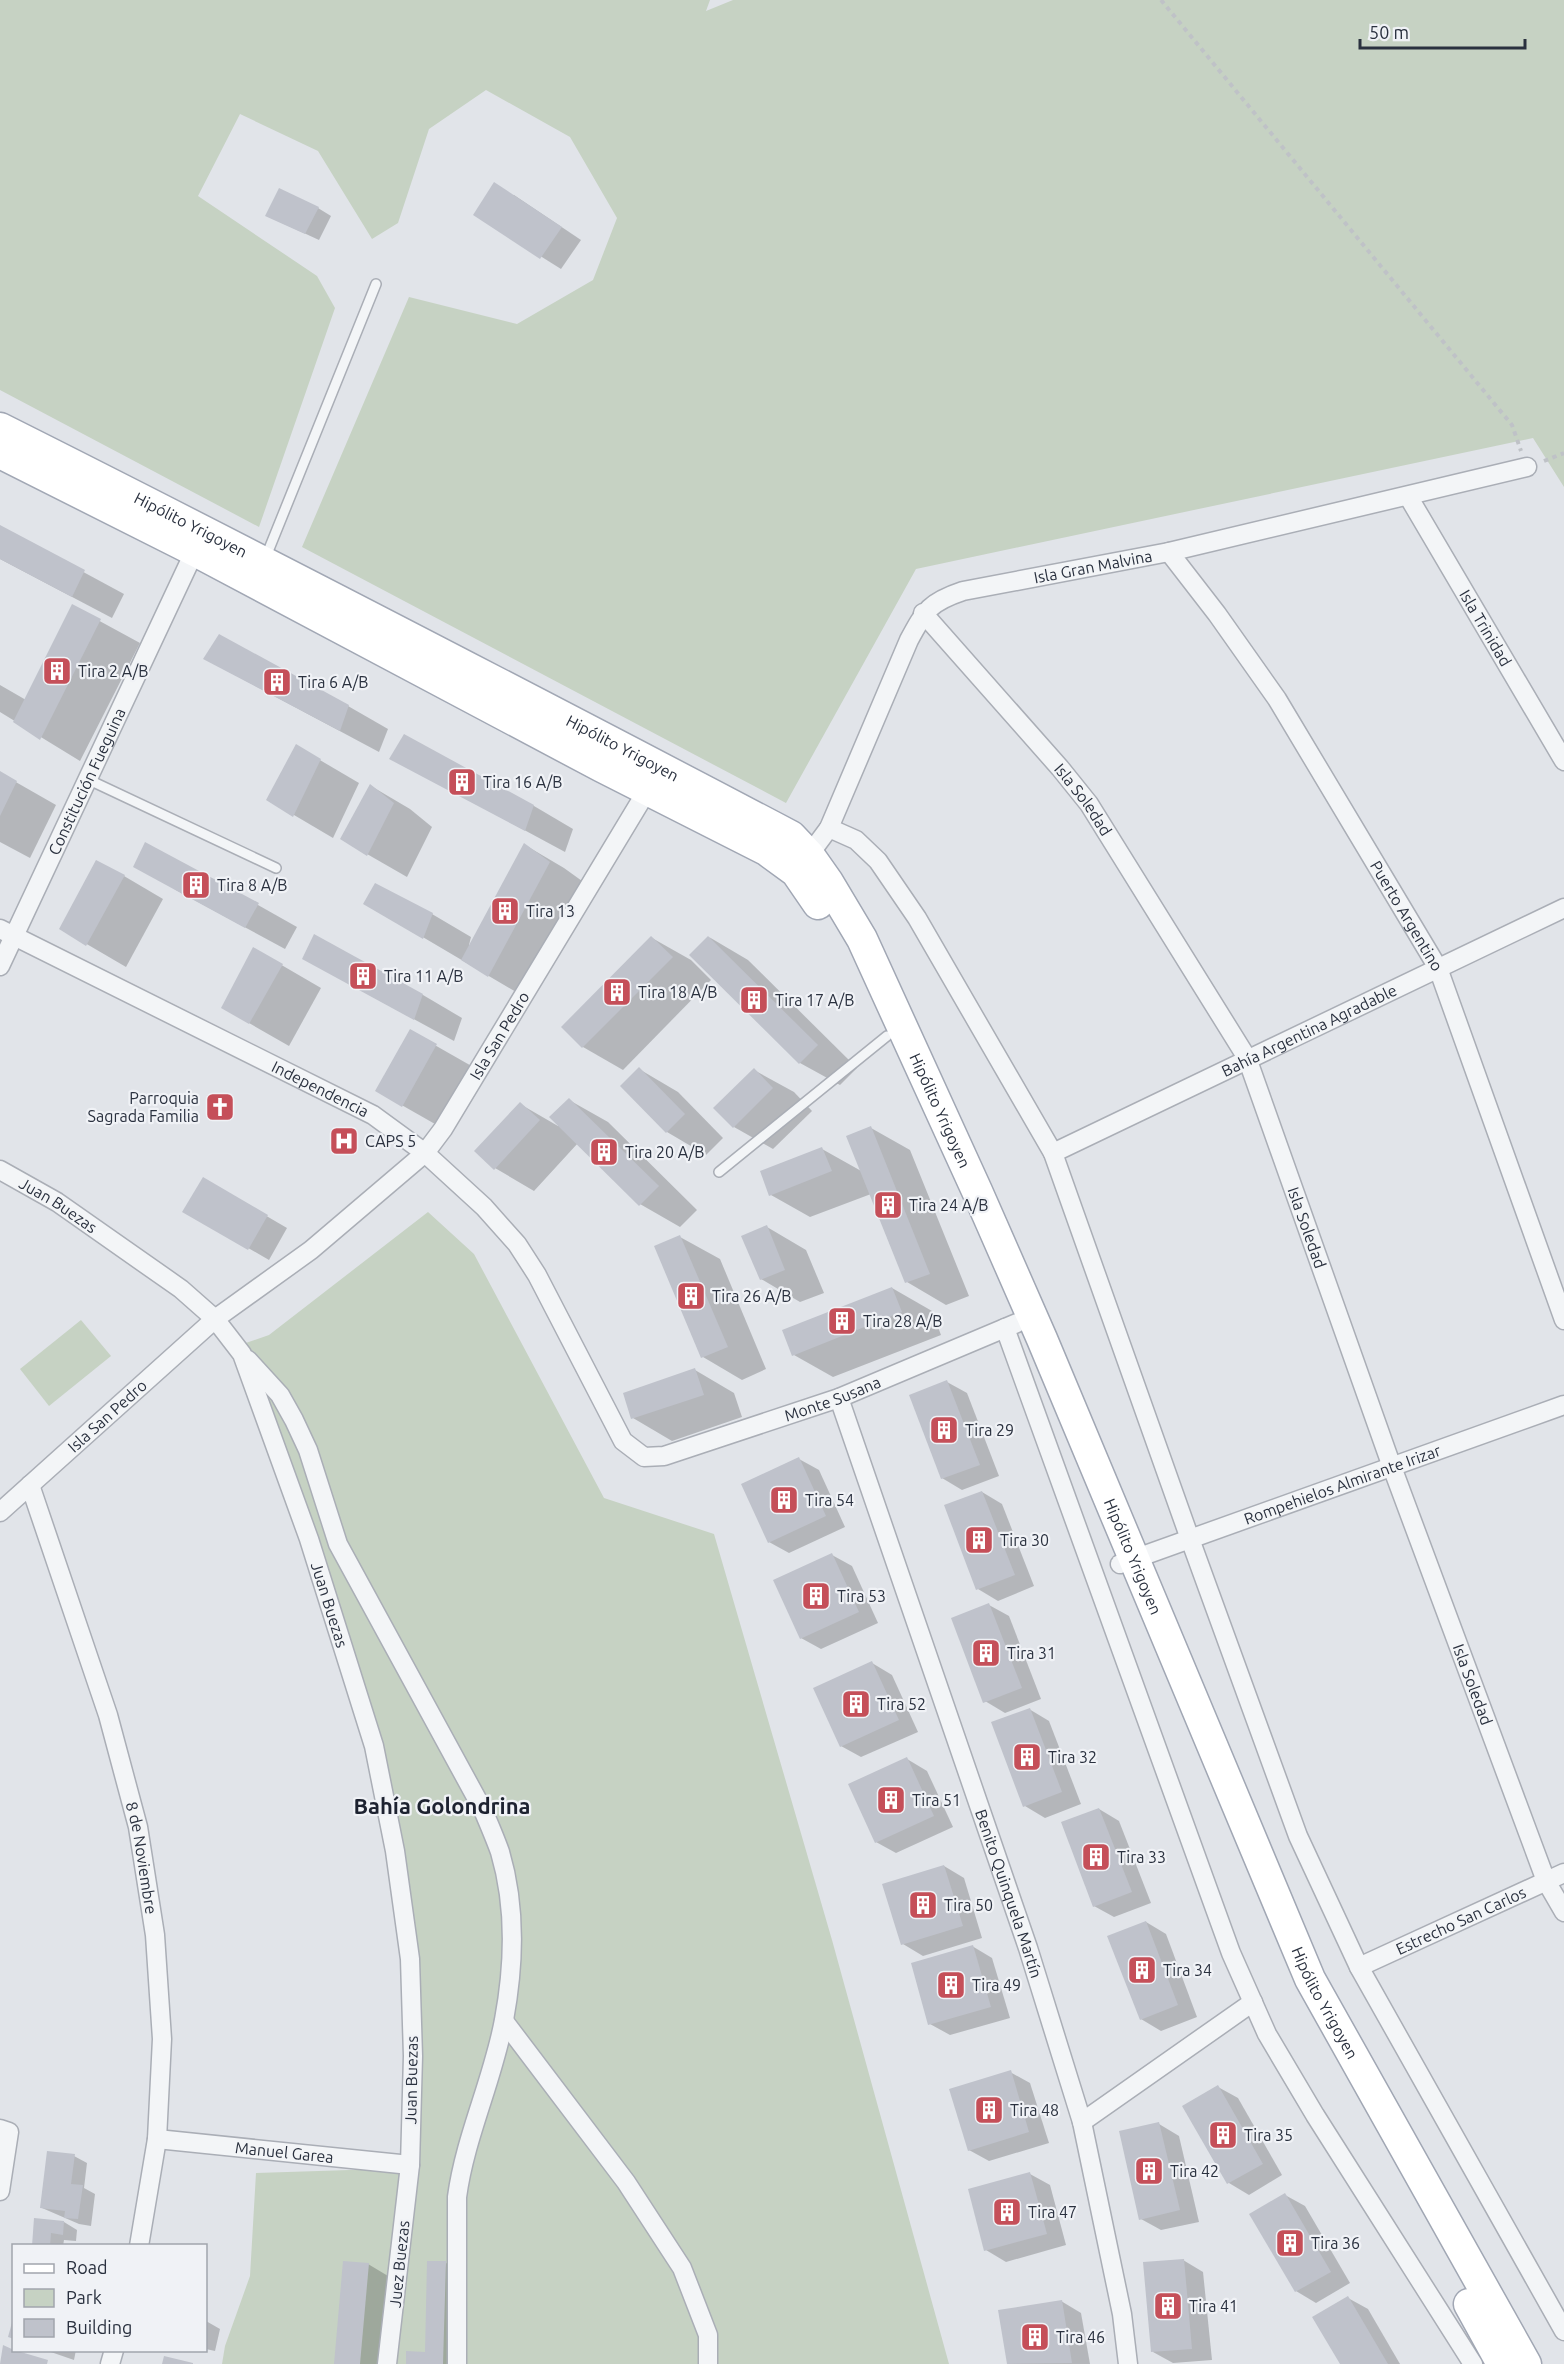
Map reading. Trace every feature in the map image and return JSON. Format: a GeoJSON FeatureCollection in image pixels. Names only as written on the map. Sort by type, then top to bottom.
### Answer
{"type":"FeatureCollection","features":[{"type":"Feature","properties":{"kind":"main road","name":"Hipólito Yrigoyen"},"geometry":{"type":"LineString","coordinates":[[0,428],[648,789],[766,850],[796,873],[828,919],[888,1036],[1011,1326],[1127,1561],[1310,1979],[1526,2364]]}},
{"type":"Feature","properties":{"kind":"main road","name":"Hipólito Yrigoyen"},"geometry":{"type":"LineString","coordinates":[[0,453],[200,541],[264,562],[576,722],[791,836],[809,855],[862,939],[977,1191],[1297,1985],[1502,2364]]}},
{"type":"Feature","properties":{"kind":"street","name":"Isla Gran Malvina"},"geometry":{"type":"LineString","coordinates":[[809,855],[829,828],[909,640],[923,613],[944,597],[963,591],[1169,552],[1527,467]]}},
{"type":"Feature","properties":{"kind":"street","name":"Isla Trinidad"},"geometry":{"type":"LineString","coordinates":[[1408,496],[1564,761]]}},
{"type":"Feature","properties":{"kind":"street","name":"Constitución Fueguina"},"geometry":{"type":"LineString","coordinates":[[0,966],[7,932],[87,779],[200,541]]}},
{"type":"Feature","properties":{"kind":"street","name":"Puerto Argentino"},"geometry":{"type":"LineString","coordinates":[[1169,552],[1277,699],[1438,968],[1564,1320]]}},
{"type":"Feature","properties":{"kind":"street","name":"Isla Soledad"},"geometry":{"type":"LineString","coordinates":[[923,613],[1089,804],[1247,1058],[1392,1467],[1546,1881],[1564,1912]]}},
{"type":"Feature","properties":{"kind":"street","name":"Isla San Pedro"},"geometry":{"type":"LineString","coordinates":[[0,1512],[215,1319],[311,1250],[425,1153],[442,1129],[648,789]]}},
{"type":"Feature","properties":{"kind":"street"},"geometry":{"type":"LineString","coordinates":[[829,828],[856,840],[878,861],[917,918],[1053,1153],[1298,1836],[1359,1967],[1564,2331]]}},
{"type":"Feature","properties":{"kind":"street","name":"Bahía Argentina Agradable"},"geometry":{"type":"LineString","coordinates":[[1053,1153],[1564,908]]}},
{"type":"Feature","properties":{"kind":"street","name":"Independencia"},"geometry":{"type":"LineString","coordinates":[[7,932],[373,1115],[425,1153],[484,1207],[517,1244],[537,1275],[623,1441],[644,1457]]}},
{"type":"Feature","properties":{"kind":"street","name":"Juan Buezas"},"geometry":{"type":"LineString","coordinates":[[0,1170],[57,1202],[181,1288],[215,1319],[242,1354],[309,1539],[374,1746],[395,1851],[410,1959],[413,2056],[410,2165]]}},
{"type":"Feature","properties":{"kind":"street"},"geometry":{"type":"LineString","coordinates":[[1011,1326],[1231,1953],[1267,2034],[1309,2105],[1473,2364]]}},
{"type":"Feature","properties":{"kind":"street","name":"Monte Susana"},"geometry":{"type":"LineString","coordinates":[[644,1457],[664,1456],[839,1398],[1011,1326]]}},
{"type":"Feature","properties":{"kind":"street"},"geometry":{"type":"LineString","coordinates":[[242,1354],[280,1395],[294,1419],[308,1450],[338,1544],[483,1809],[500,1853],[509,1900],[512,1957],[504,2021],[459,2179],[457,2197],[457,2364]]}},
{"type":"Feature","properties":{"kind":"street","name":"Benito Quinquela Martín"},"geometry":{"type":"LineString","coordinates":[[839,1398],[1028,1948],[1082,2122],[1122,2314],[1128,2364]]}},
{"type":"Feature","properties":{"kind":"street","name":"Rompehielos Almirante Irizar"},"geometry":{"type":"LineString","coordinates":[[1127,1561],[1564,1405]]}},
{"type":"Feature","properties":{"kind":"street","name":"8 de Noviembre"},"geometry":{"type":"LineString","coordinates":[[30,1485],[108,1715],[138,1827],[155,1935],[162,2039],[158,2139],[138,2244]]}},
{"type":"Feature","properties":{"kind":"street","name":"Estrecho San Carlos"},"geometry":{"type":"LineString","coordinates":[[1359,1967],[1564,1873]]}},
{"type":"Feature","properties":{"kind":"street"},"geometry":{"type":"LineString","coordinates":[[1082,2122],[1253,2002]]}},
{"type":"Feature","properties":{"kind":"street"},"geometry":{"type":"LineString","coordinates":[[504,2021],[626,2182],[682,2268],[708,2335],[708,2364]]}},
{"type":"Feature","properties":{"kind":"street"},"geometry":{"type":"LineString","coordinates":[[0,2129],[9,2132],[0,2191]]}},
{"type":"Feature","properties":{"kind":"street","name":"Manuel Garea"},"geometry":{"type":"LineString","coordinates":[[158,2139],[410,2165]]}},
{"type":"Feature","properties":{"kind":"street","name":"Juez Buezas"},"geometry":{"type":"LineString","coordinates":[[387,2364],[410,2165]]}},
{"type":"Feature","properties":{"kind":"lane"},"geometry":{"type":"LineString","coordinates":[[264,562],[376,284]]}},
{"type":"Feature","properties":{"kind":"lane"},"geometry":{"type":"LineString","coordinates":[[87,779],[276,868]]}},
{"type":"Feature","properties":{"kind":"lane"},"geometry":{"type":"LineString","coordinates":[[719,1172],[888,1036]]}},
{"type":"Feature","properties":{"kind":"path"},"geometry":{"type":"LineString","coordinates":[[1161,0],[1512,425],[1527,467],[1564,453]]}},
{"type":"Feature","properties":{"kind":"green space"},"geometry":{"type":"Polygon","coordinates":[[[0,0],[710,0],[706,11],[733,0],[1564,0],[1564,487],[1533,438],[916,569],[786,803],[302,547],[409,297],[517,324],[593,280],[617,218],[570,137],[486,90],[429,129],[398,223],[372,239],[318,151],[240,114],[198,196],[317,276],[335,308],[259,527],[0,390],[0,0]]]}},
{"type":"Feature","properties":{"kind":"green space"},"geometry":{"type":"Polygon","coordinates":[[[428,1212],[474,1254],[604,1498],[714,1534],[832,1940],[949,2364],[222,2364],[225,2346],[250,2276],[256,2173],[412,2168],[413,1959],[378,1746],[231,1348],[269,1335],[428,1212]]]}},
{"type":"Feature","properties":{"kind":"green space"},"geometry":{"type":"Polygon","coordinates":[[[81,1320],[111,1356],[49,1406],[20,1369],[81,1320]]]}},
{"type":"Feature","properties":{"kind":"building"},"geometry":{"type":"Polygon","coordinates":[[[494,182],[562,227],[540,259],[473,215],[494,182]]]}},
{"type":"Feature","properties":{"kind":"building"},"geometry":{"type":"Polygon","coordinates":[[[279,188],[319,207],[305,234],[265,216],[279,188]]]}},
{"type":"Feature","properties":{"kind":"building"},"geometry":{"type":"Polygon","coordinates":[[[0,525],[85,570],[72,597],[0,559],[0,525]]]}},
{"type":"Feature","properties":{"kind":"building","name":"Tira 2 A/B"},"geometry":{"type":"Polygon","coordinates":[[[72,604],[101,619],[40,740],[13,722],[72,604]]]}},
{"type":"Feature","properties":{"kind":"building","name":"Tira 6 A/B"},"geometry":{"type":"Polygon","coordinates":[[[219,634],[349,705],[340,731],[203,659],[219,634]]]}},
{"type":"Feature","properties":{"kind":"building","name":"Tira 16 A/B"},"geometry":{"type":"Polygon","coordinates":[[[404,734],[534,805],[525,831],[389,759],[404,734]]]}},
{"type":"Feature","properties":{"kind":"building"},"geometry":{"type":"Polygon","coordinates":[[[296,744],[321,759],[293,817],[266,800],[296,744]]]}},
{"type":"Feature","properties":{"kind":"building"},"geometry":{"type":"Polygon","coordinates":[[[0,771],[17,781],[0,816],[0,771]]]}},
{"type":"Feature","properties":{"kind":"building"},"geometry":{"type":"Polygon","coordinates":[[[370,784],[394,803],[367,856],[340,839],[370,784]]]}},
{"type":"Feature","properties":{"kind":"building","name":"Tira 8 A/B"},"geometry":{"type":"Polygon","coordinates":[[[145,842],[259,903],[245,928],[133,867],[145,842]]]}},
{"type":"Feature","properties":{"kind":"building","name":"Tira 13"},"geometry":{"type":"Polygon","coordinates":[[[524,843],[550,862],[488,977],[461,960],[524,843]]]}},
{"type":"Feature","properties":{"kind":"building"},"geometry":{"type":"Polygon","coordinates":[[[96,860],[125,875],[86,946],[59,929],[96,860]]]}},
{"type":"Feature","properties":{"kind":"building"},"geometry":{"type":"Polygon","coordinates":[[[375,883],[433,913],[423,939],[363,904],[375,883]]]}},
{"type":"Feature","properties":{"kind":"building","name":"Tira 11 A/B"},"geometry":{"type":"Polygon","coordinates":[[[314,934],[423,994],[414,1020],[302,959],[314,934]]]}},
{"type":"Feature","properties":{"kind":"building","name":"Tira 18 A/B"},"geometry":{"type":"Polygon","coordinates":[[[651,936],[673,957],[582,1048],[561,1027],[651,936]]]}},
{"type":"Feature","properties":{"kind":"building","name":"Tira 17 A/B"},"geometry":{"type":"Polygon","coordinates":[[[708,936],[818,1045],[799,1064],[689,955],[708,936]]]}},
{"type":"Feature","properties":{"kind":"building"},"geometry":{"type":"Polygon","coordinates":[[[253,947],[283,964],[249,1024],[221,1008],[253,947]]]}},
{"type":"Feature","properties":{"kind":"building"},"geometry":{"type":"Polygon","coordinates":[[[410,1029],[437,1044],[402,1107],[375,1091],[410,1029]]]}},
{"type":"Feature","properties":{"kind":"building"},"geometry":{"type":"Polygon","coordinates":[[[639,1067],[685,1114],[666,1133],[620,1086],[639,1067]]]}},
{"type":"Feature","properties":{"kind":"building"},"geometry":{"type":"Polygon","coordinates":[[[754,1068],[773,1088],[733,1128],[713,1108],[754,1068]]]}},
{"type":"Feature","properties":{"kind":"building","name":"Tira 20 A/B"},"geometry":{"type":"Polygon","coordinates":[[[569,1098],[659,1186],[639,1206],[549,1117],[569,1098]]]}},
{"type":"Feature","properties":{"kind":"building"},"geometry":{"type":"Polygon","coordinates":[[[520,1102],[540,1120],[494,1170],[474,1151],[520,1102]]]}},
{"type":"Feature","properties":{"kind":"building","name":"Tira 24 A/B"},"geometry":{"type":"Polygon","coordinates":[[[871,1126],[930,1274],[905,1283],[846,1136],[871,1126]]]}},
{"type":"Feature","properties":{"kind":"building"},"geometry":{"type":"Polygon","coordinates":[[[822,1147],[832,1171],[769,1196],[760,1171],[822,1147]]]}},
{"type":"Feature","properties":{"kind":"building"},"geometry":{"type":"Polygon","coordinates":[[[203,1177],[268,1215],[248,1250],[182,1212],[203,1177]]]}},
{"type":"Feature","properties":{"kind":"building"},"geometry":{"type":"Polygon","coordinates":[[[767,1225],[785,1270],[760,1280],[741,1236],[767,1225]]]}},
{"type":"Feature","properties":{"kind":"building","name":"Tira 26 A/B"},"geometry":{"type":"Polygon","coordinates":[[[680,1235],[728,1347],[701,1358],[654,1246],[680,1235]]]}},
{"type":"Feature","properties":{"kind":"building","name":"Tira 28 A/B"},"geometry":{"type":"Polygon","coordinates":[[[892,1287],[902,1312],[792,1356],[782,1330],[892,1287]]]}},
{"type":"Feature","properties":{"kind":"building"},"geometry":{"type":"Polygon","coordinates":[[[695,1368],[704,1395],[631,1419],[623,1393],[695,1368]]]}},
{"type":"Feature","properties":{"kind":"building","name":"Tira 29"},"geometry":{"type":"Polygon","coordinates":[[[947,1380],[980,1465],[941,1479],[909,1395],[947,1380]]]}},
{"type":"Feature","properties":{"kind":"building","name":"Tira 54"},"geometry":{"type":"Polygon","coordinates":[[[799,1457],[826,1516],[768,1543],[741,1484],[799,1457]]]}},
{"type":"Feature","properties":{"kind":"building","name":"Tira 30"},"geometry":{"type":"Polygon","coordinates":[[[982,1491],[1015,1575],[976,1590],[944,1505],[982,1491]]]}},
{"type":"Feature","properties":{"kind":"building","name":"Tira 53"},"geometry":{"type":"Polygon","coordinates":[[[832,1553],[859,1612],[800,1639],[773,1580],[832,1553]]]}},
{"type":"Feature","properties":{"kind":"building","name":"Tira 31"},"geometry":{"type":"Polygon","coordinates":[[[989,1603],[1022,1688],[983,1703],[951,1618],[989,1603]]]}},
{"type":"Feature","properties":{"kind":"building","name":"Tira 52"},"geometry":{"type":"Polygon","coordinates":[[[872,1661],[899,1720],[840,1747],[813,1688],[872,1661]]]}},
{"type":"Feature","properties":{"kind":"building","name":"Tira 32"},"geometry":{"type":"Polygon","coordinates":[[[1030,1708],[1062,1792],[1023,1807],[991,1722],[1030,1708]]]}},
{"type":"Feature","properties":{"kind":"building","name":"Tira 51"},"geometry":{"type":"Polygon","coordinates":[[[907,1757],[934,1816],[875,1843],[848,1784],[907,1757]]]}},
{"type":"Feature","properties":{"kind":"building","name":"Tira 33"},"geometry":{"type":"Polygon","coordinates":[[[1099,1808],[1132,1892],[1093,1907],[1061,1822],[1099,1808]]]}},
{"type":"Feature","properties":{"kind":"building","name":"Tira 50"},"geometry":{"type":"Polygon","coordinates":[[[944,1865],[963,1926],[901,1945],[882,1884],[944,1865]]]}},
{"type":"Feature","properties":{"kind":"building","name":"Tira 34"},"geometry":{"type":"Polygon","coordinates":[[[1146,1921],[1178,2005],[1140,2020],[1107,1936],[1146,1921]]]}},
{"type":"Feature","properties":{"kind":"building","name":"Tira 49"},"geometry":{"type":"Polygon","coordinates":[[[973,1945],[991,2007],[928,2025],[911,1963],[973,1945]]]}},
{"type":"Feature","properties":{"kind":"building","name":"Tira 48"},"geometry":{"type":"Polygon","coordinates":[[[1011,2070],[1029,2132],[968,2151],[949,2089],[1011,2070]]]}},
{"type":"Feature","properties":{"kind":"building","name":"Tira 35"},"geometry":{"type":"Polygon","coordinates":[[[1218,2085],[1263,2164],[1227,2184],[1182,2106],[1218,2085]]]}},
{"type":"Feature","properties":{"kind":"building","name":"Tira 42"},"geometry":{"type":"Polygon","coordinates":[[[1159,2122],[1180,2210],[1139,2220],[1119,2131],[1159,2122]]]}},
{"type":"Feature","properties":{"kind":"building"},"geometry":{"type":"Polygon","coordinates":[[[47,2151],[75,2154],[71,2184],[83,2185],[78,2219],[64,2218],[65,2211],[40,2208],[47,2151]]]}},
{"type":"Feature","properties":{"kind":"building","name":"Tira 47"},"geometry":{"type":"Polygon","coordinates":[[[1030,2172],[1047,2234],[984,2251],[968,2189],[1030,2172]]]}},
{"type":"Feature","properties":{"kind":"building","name":"Tira 36"},"geometry":{"type":"Polygon","coordinates":[[[1285,2193],[1331,2272],[1295,2292],[1249,2214],[1285,2193]]]}},
{"type":"Feature","properties":{"kind":"building"},"geometry":{"type":"Polygon","coordinates":[[[34,2218],[64,2221],[63,2235],[51,2233],[50,2244],[32,2244],[34,2218]]]}},
{"type":"Feature","properties":{"kind":"building","name":"Tira 41"},"geometry":{"type":"Polygon","coordinates":[[[1184,2259],[1192,2349],[1151,2352],[1143,2262],[1184,2259]]]}},
{"type":"Feature","properties":{"kind":"building"},"geometry":{"type":"Polygon","coordinates":[[[343,2261],[369,2263],[360,2364],[334,2364],[343,2261]]]}},
{"type":"Feature","properties":{"kind":"building"},"geometry":{"type":"Polygon","coordinates":[[[427,2261],[446,2261],[443,2364],[406,2364],[406,2351],[425,2352],[427,2261]]]}},
{"type":"Feature","properties":{"kind":"building"},"geometry":{"type":"Polygon","coordinates":[[[1348,2296],[1388,2364],[1340,2364],[1312,2317],[1348,2296]]]}},
{"type":"Feature","properties":{"kind":"building","name":"Tira 46"},"geometry":{"type":"Polygon","coordinates":[[[1062,2300],[1072,2363],[1007,2364],[998,2310],[1062,2300]]]}},
{"type":"Feature","properties":{"kind":"building"},"geometry":{"type":"Polygon","coordinates":[[[12,2323],[12,2338],[8,2337],[12,2323]]]}},
{"type":"Feature","properties":{"kind":"building"},"geometry":{"type":"Polygon","coordinates":[[[3,2345],[12,2349],[12,2352],[21,2352],[48,2360],[47,2364],[0,2364],[3,2345]]]}},
{"type":"Feature","properties":{"kind":"building"},"geometry":{"type":"Polygon","coordinates":[[[164,2356],[193,2363],[193,2364],[162,2364],[164,2356]]]}},
{"type":"Feature","properties":{"kind":"place","name":"Tira 2 A/B"},"geometry":{"type":"Point","coordinates":[57,671]}},
{"type":"Feature","properties":{"kind":"place","name":"Tira 6 A/B"},"geometry":{"type":"Point","coordinates":[277,682]}},
{"type":"Feature","properties":{"kind":"place","name":"Tira 16 A/B"},"geometry":{"type":"Point","coordinates":[462,782]}},
{"type":"Feature","properties":{"kind":"place","name":"Tira 8 A/B"},"geometry":{"type":"Point","coordinates":[196,885]}},
{"type":"Feature","properties":{"kind":"place","name":"Tira 13"},"geometry":{"type":"Point","coordinates":[505,911]}},
{"type":"Feature","properties":{"kind":"place","name":"Tira 11 A/B"},"geometry":{"type":"Point","coordinates":[363,976]}},
{"type":"Feature","properties":{"kind":"place","name":"Tira 18 A/B"},"geometry":{"type":"Point","coordinates":[617,992]}},
{"type":"Feature","properties":{"kind":"place","name":"Tira 17 A/B"},"geometry":{"type":"Point","coordinates":[754,1000]}},
{"type":"Feature","properties":{"kind":"place","name":"Parroquia Sagrada Familia"},"geometry":{"type":"Point","coordinates":[220,1107]}},
{"type":"Feature","properties":{"kind":"place","name":"CAPS 5"},"geometry":{"type":"Point","coordinates":[344,1141]}},
{"type":"Feature","properties":{"kind":"place","name":"Tira 20 A/B"},"geometry":{"type":"Point","coordinates":[604,1152]}},
{"type":"Feature","properties":{"kind":"place","name":"Tira 24 A/B"},"geometry":{"type":"Point","coordinates":[888,1205]}},
{"type":"Feature","properties":{"kind":"place","name":"Tira 26 A/B"},"geometry":{"type":"Point","coordinates":[691,1296]}},
{"type":"Feature","properties":{"kind":"place","name":"Tira 28 A/B"},"geometry":{"type":"Point","coordinates":[842,1321]}},
{"type":"Feature","properties":{"kind":"place","name":"Tira 29"},"geometry":{"type":"Point","coordinates":[944,1430]}},
{"type":"Feature","properties":{"kind":"place","name":"Tira 54"},"geometry":{"type":"Point","coordinates":[784,1500]}},
{"type":"Feature","properties":{"kind":"place","name":"Tira 30"},"geometry":{"type":"Point","coordinates":[979,1540]}},
{"type":"Feature","properties":{"kind":"place","name":"Tira 53"},"geometry":{"type":"Point","coordinates":[816,1596]}},
{"type":"Feature","properties":{"kind":"place","name":"Tira 31"},"geometry":{"type":"Point","coordinates":[986,1653]}},
{"type":"Feature","properties":{"kind":"place","name":"Tira 52"},"geometry":{"type":"Point","coordinates":[856,1704]}},
{"type":"Feature","properties":{"kind":"place","name":"Tira 32"},"geometry":{"type":"Point","coordinates":[1027,1757]}},
{"type":"Feature","properties":{"kind":"place","name":"Tira 51"},"geometry":{"type":"Point","coordinates":[891,1800]}},
{"type":"Feature","properties":{"kind":"place","name":"Tira 33"},"geometry":{"type":"Point","coordinates":[1096,1857]}},
{"type":"Feature","properties":{"kind":"place","name":"Tira 50"},"geometry":{"type":"Point","coordinates":[923,1905]}},
{"type":"Feature","properties":{"kind":"place","name":"Tira 34"},"geometry":{"type":"Point","coordinates":[1142,1970]}},
{"type":"Feature","properties":{"kind":"place","name":"Tira 49"},"geometry":{"type":"Point","coordinates":[951,1985]}},
{"type":"Feature","properties":{"kind":"place","name":"Tira 48"},"geometry":{"type":"Point","coordinates":[989,2110]}},
{"type":"Feature","properties":{"kind":"place","name":"Tira 35"},"geometry":{"type":"Point","coordinates":[1223,2135]}},
{"type":"Feature","properties":{"kind":"place","name":"Tira 42"},"geometry":{"type":"Point","coordinates":[1149,2171]}},
{"type":"Feature","properties":{"kind":"place","name":"Tira 47"},"geometry":{"type":"Point","coordinates":[1007,2212]}},
{"type":"Feature","properties":{"kind":"place","name":"Tira 36"},"geometry":{"type":"Point","coordinates":[1290,2243]}},
{"type":"Feature","properties":{"kind":"place","name":"Tira 41"},"geometry":{"type":"Point","coordinates":[1168,2306]}},
{"type":"Feature","properties":{"kind":"place","name":"Tira 46"},"geometry":{"type":"Point","coordinates":[1035,2337]}},
{"type":"Feature","properties":{"kind":"district","name":"Bahía Golondrina"},"geometry":{"type":"Point","coordinates":[442,1805]}}]}
